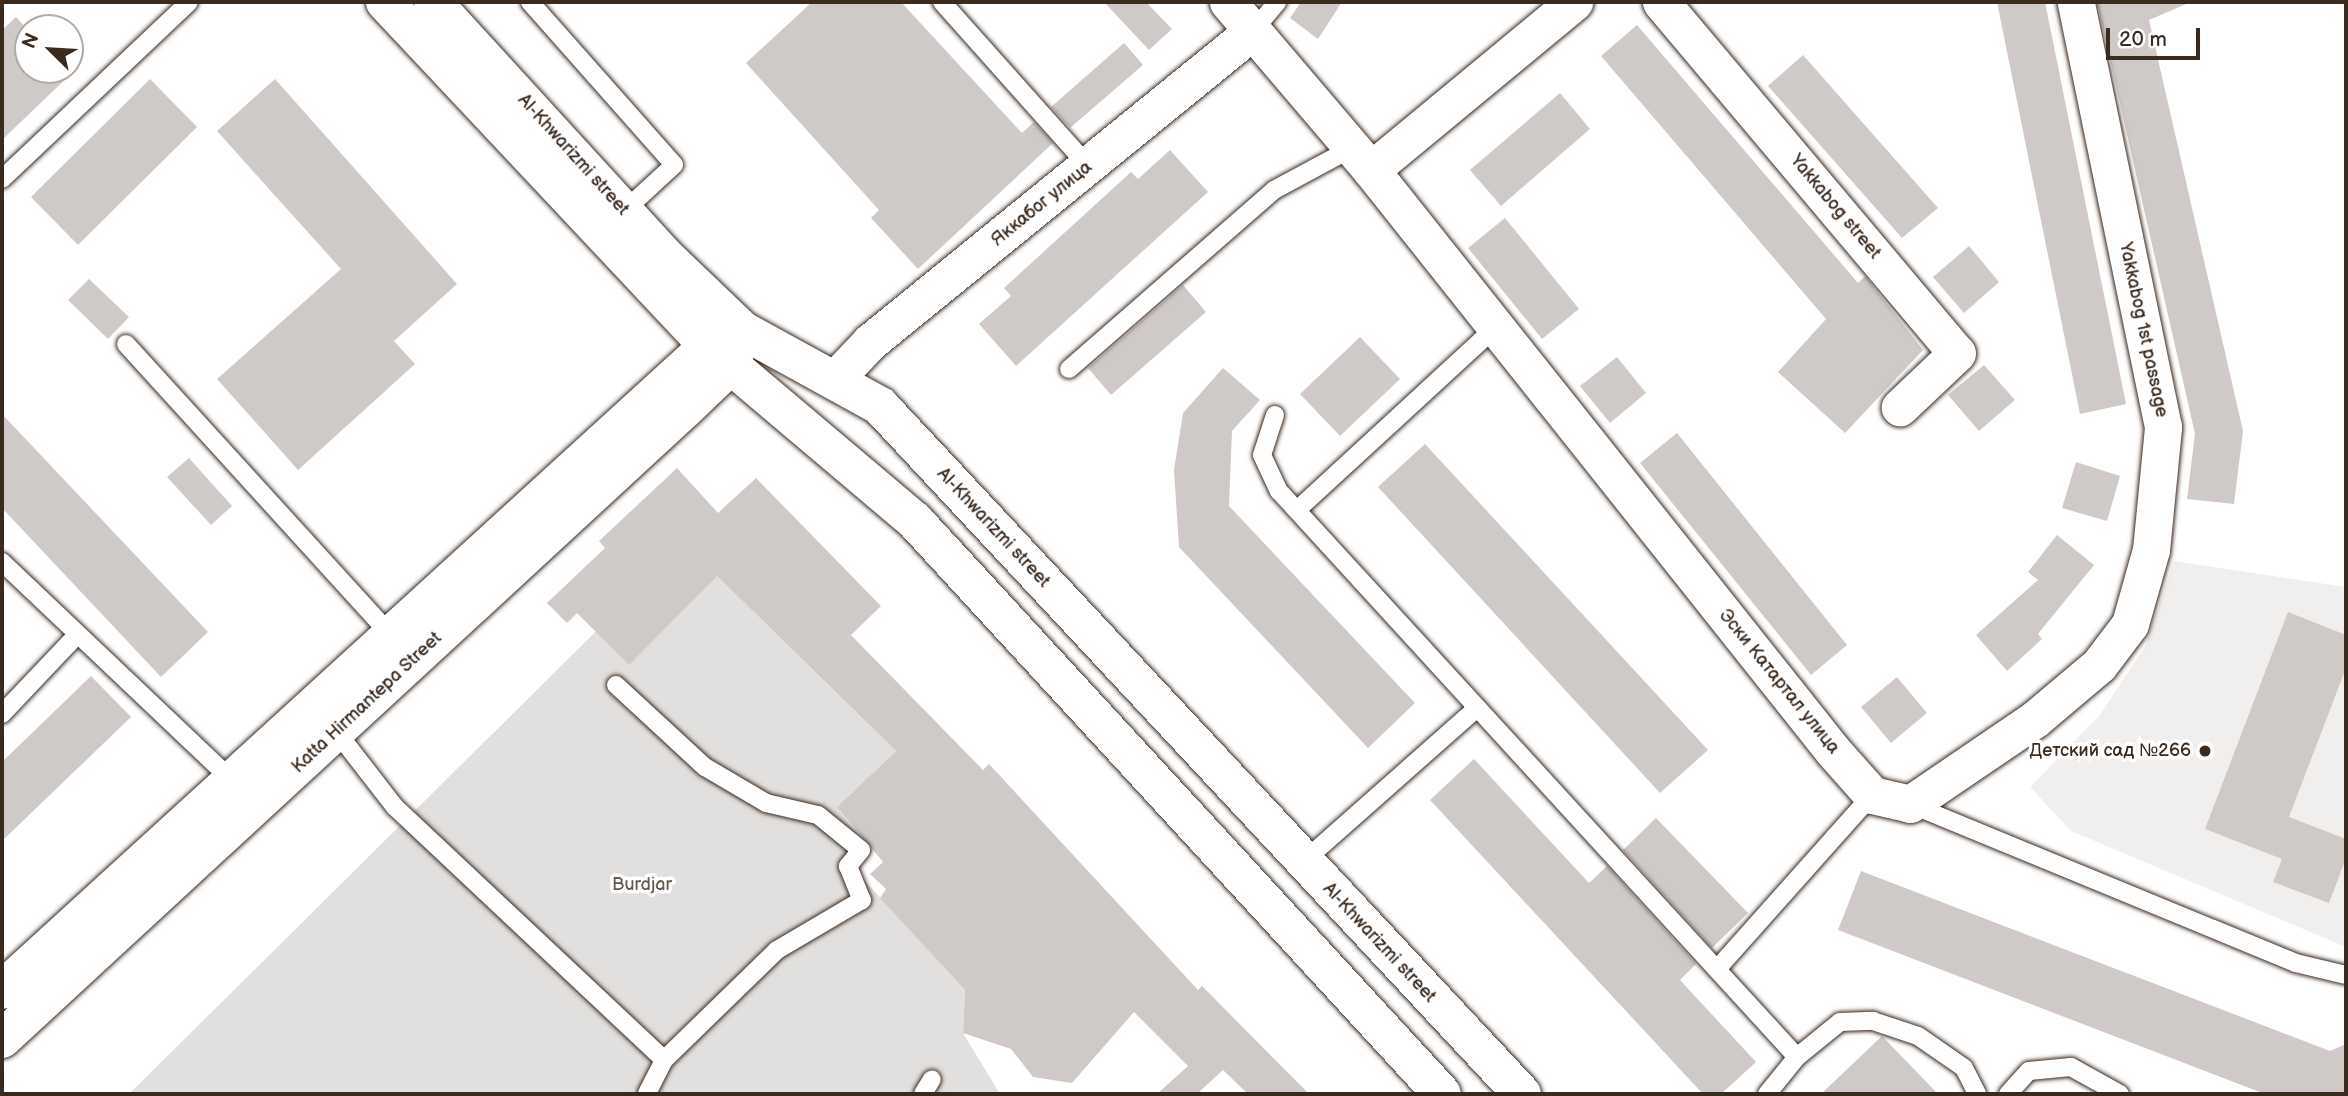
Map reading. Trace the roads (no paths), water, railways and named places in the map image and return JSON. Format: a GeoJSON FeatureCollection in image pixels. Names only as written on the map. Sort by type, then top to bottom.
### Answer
{"type":"FeatureCollection","features":[{"type":"Feature","properties":{"kind":"main road","name":"Al-Khwarizmi street"},"geometry":{"type":"LineString","coordinates":[[385,2],[727,347],[915,522],[1441,1094]]}},
{"type":"Feature","properties":{"kind":"main road","name":"Al-Khwarizmi street"},"geometry":{"type":"LineString","coordinates":[[433,2],[624,211],[727,347],[834,380],[880,406],[1522,1094]]}},
{"type":"Feature","properties":{"kind":"main road","name":"Katta Hirmаntepa Street"},"geometry":{"type":"LineString","coordinates":[[2,1039],[244,793],[391,635],[727,347]]}},
{"type":"Feature","properties":{"kind":"main road","name":"Katta Hirmаntepa Street"},"geometry":{"type":"LineString","coordinates":[[2,990],[244,793],[336,732],[727,347]]}},
{"type":"Feature","properties":{"kind":"street","name":"Эски Катартал улица"},"geometry":{"type":"LineString","coordinates":[[1228,2],[1362,159],[1871,795]]}},
{"type":"Feature","properties":{"kind":"street"},"geometry":{"type":"LineString","coordinates":[[1362,159],[1574,2]]}},
{"type":"Feature","properties":{"kind":"street","name":"Yakkabog street"},"geometry":{"type":"LineString","coordinates":[[1661,2],[1957,353],[1900,407]]}},
{"type":"Feature","properties":{"kind":"street","name":"Yakkabog 1st passage"},"geometry":{"type":"LineString","coordinates":[[1910,804],[2035,719],[2099,665],[2130,624],[2148,563],[2163,427],[2076,2]]}},
{"type":"Feature","properties":{"kind":"street","name":"Яккабог улица"},"geometry":{"type":"LineString","coordinates":[[834,380],[870,342],[1253,31]]}},
{"type":"Feature","properties":{"kind":"street"},"geometry":{"type":"LineString","coordinates":[[1871,795],[1910,804]]}},
{"type":"Feature","properties":{"kind":"lane"},"geometry":{"type":"LineString","coordinates":[[2,179],[189,2]]}},
{"type":"Feature","properties":{"kind":"lane"},"geometry":{"type":"LineString","coordinates":[[530,2],[674,165],[624,211]]}},
{"type":"Feature","properties":{"kind":"lane"},"geometry":{"type":"LineString","coordinates":[[942,2],[1088,166]]}},
{"type":"Feature","properties":{"kind":"lane"},"geometry":{"type":"LineString","coordinates":[[1253,31],[1277,2]]}},
{"type":"Feature","properties":{"kind":"lane"},"geometry":{"type":"LineString","coordinates":[[1069,369],[1181,264],[1273,190],[1362,159]]}},
{"type":"Feature","properties":{"kind":"lane"},"geometry":{"type":"LineString","coordinates":[[1297,510],[1496,327]]}},
{"type":"Feature","properties":{"kind":"lane"},"geometry":{"type":"LineString","coordinates":[[126,344],[391,635]]}},
{"type":"Feature","properties":{"kind":"lane"},"geometry":{"type":"LineString","coordinates":[[1275,415],[1262,455],[1297,510],[1797,1057]]}},
{"type":"Feature","properties":{"kind":"lane"},"geometry":{"type":"LineString","coordinates":[[2,562],[76,636],[244,793]]}},
{"type":"Feature","properties":{"kind":"lane"},"geometry":{"type":"LineString","coordinates":[[2,714],[76,636]]}},
{"type":"Feature","properties":{"kind":"lane"},"geometry":{"type":"LineString","coordinates":[[616,685],[705,767],[766,803],[818,814],[861,850],[848,866],[862,900],[777,950],[664,1060],[647,1094]]}},
{"type":"Feature","properties":{"kind":"lane"},"geometry":{"type":"LineString","coordinates":[[1304,861],[1477,708]]}},
{"type":"Feature","properties":{"kind":"lane"},"geometry":{"type":"LineString","coordinates":[[336,732],[395,807],[664,1060]]}},
{"type":"Feature","properties":{"kind":"lane"},"geometry":{"type":"LineString","coordinates":[[1717,969],[1871,795]]}},
{"type":"Feature","properties":{"kind":"lane"},"geometry":{"type":"LineString","coordinates":[[1910,804],[2296,964],[2346,975]]}},
{"type":"Feature","properties":{"kind":"lane"},"geometry":{"type":"LineString","coordinates":[[1767,1094],[1797,1057],[1840,1022],[1873,1021],[1918,1036],[1964,1069],[1977,1094]]}},
{"type":"Feature","properties":{"kind":"lane"},"geometry":{"type":"LineString","coordinates":[[2008,1094],[2029,1071],[2071,1067],[2120,1094]]}},
{"type":"Feature","properties":{"kind":"place","name":"Детский сад №266"},"geometry":{"type":"Point","coordinates":[2205,751]}},
{"type":"Feature","properties":{"kind":"park label","name":"Burdjar"},"geometry":{"type":"Point","coordinates":[642,885]}}]}
